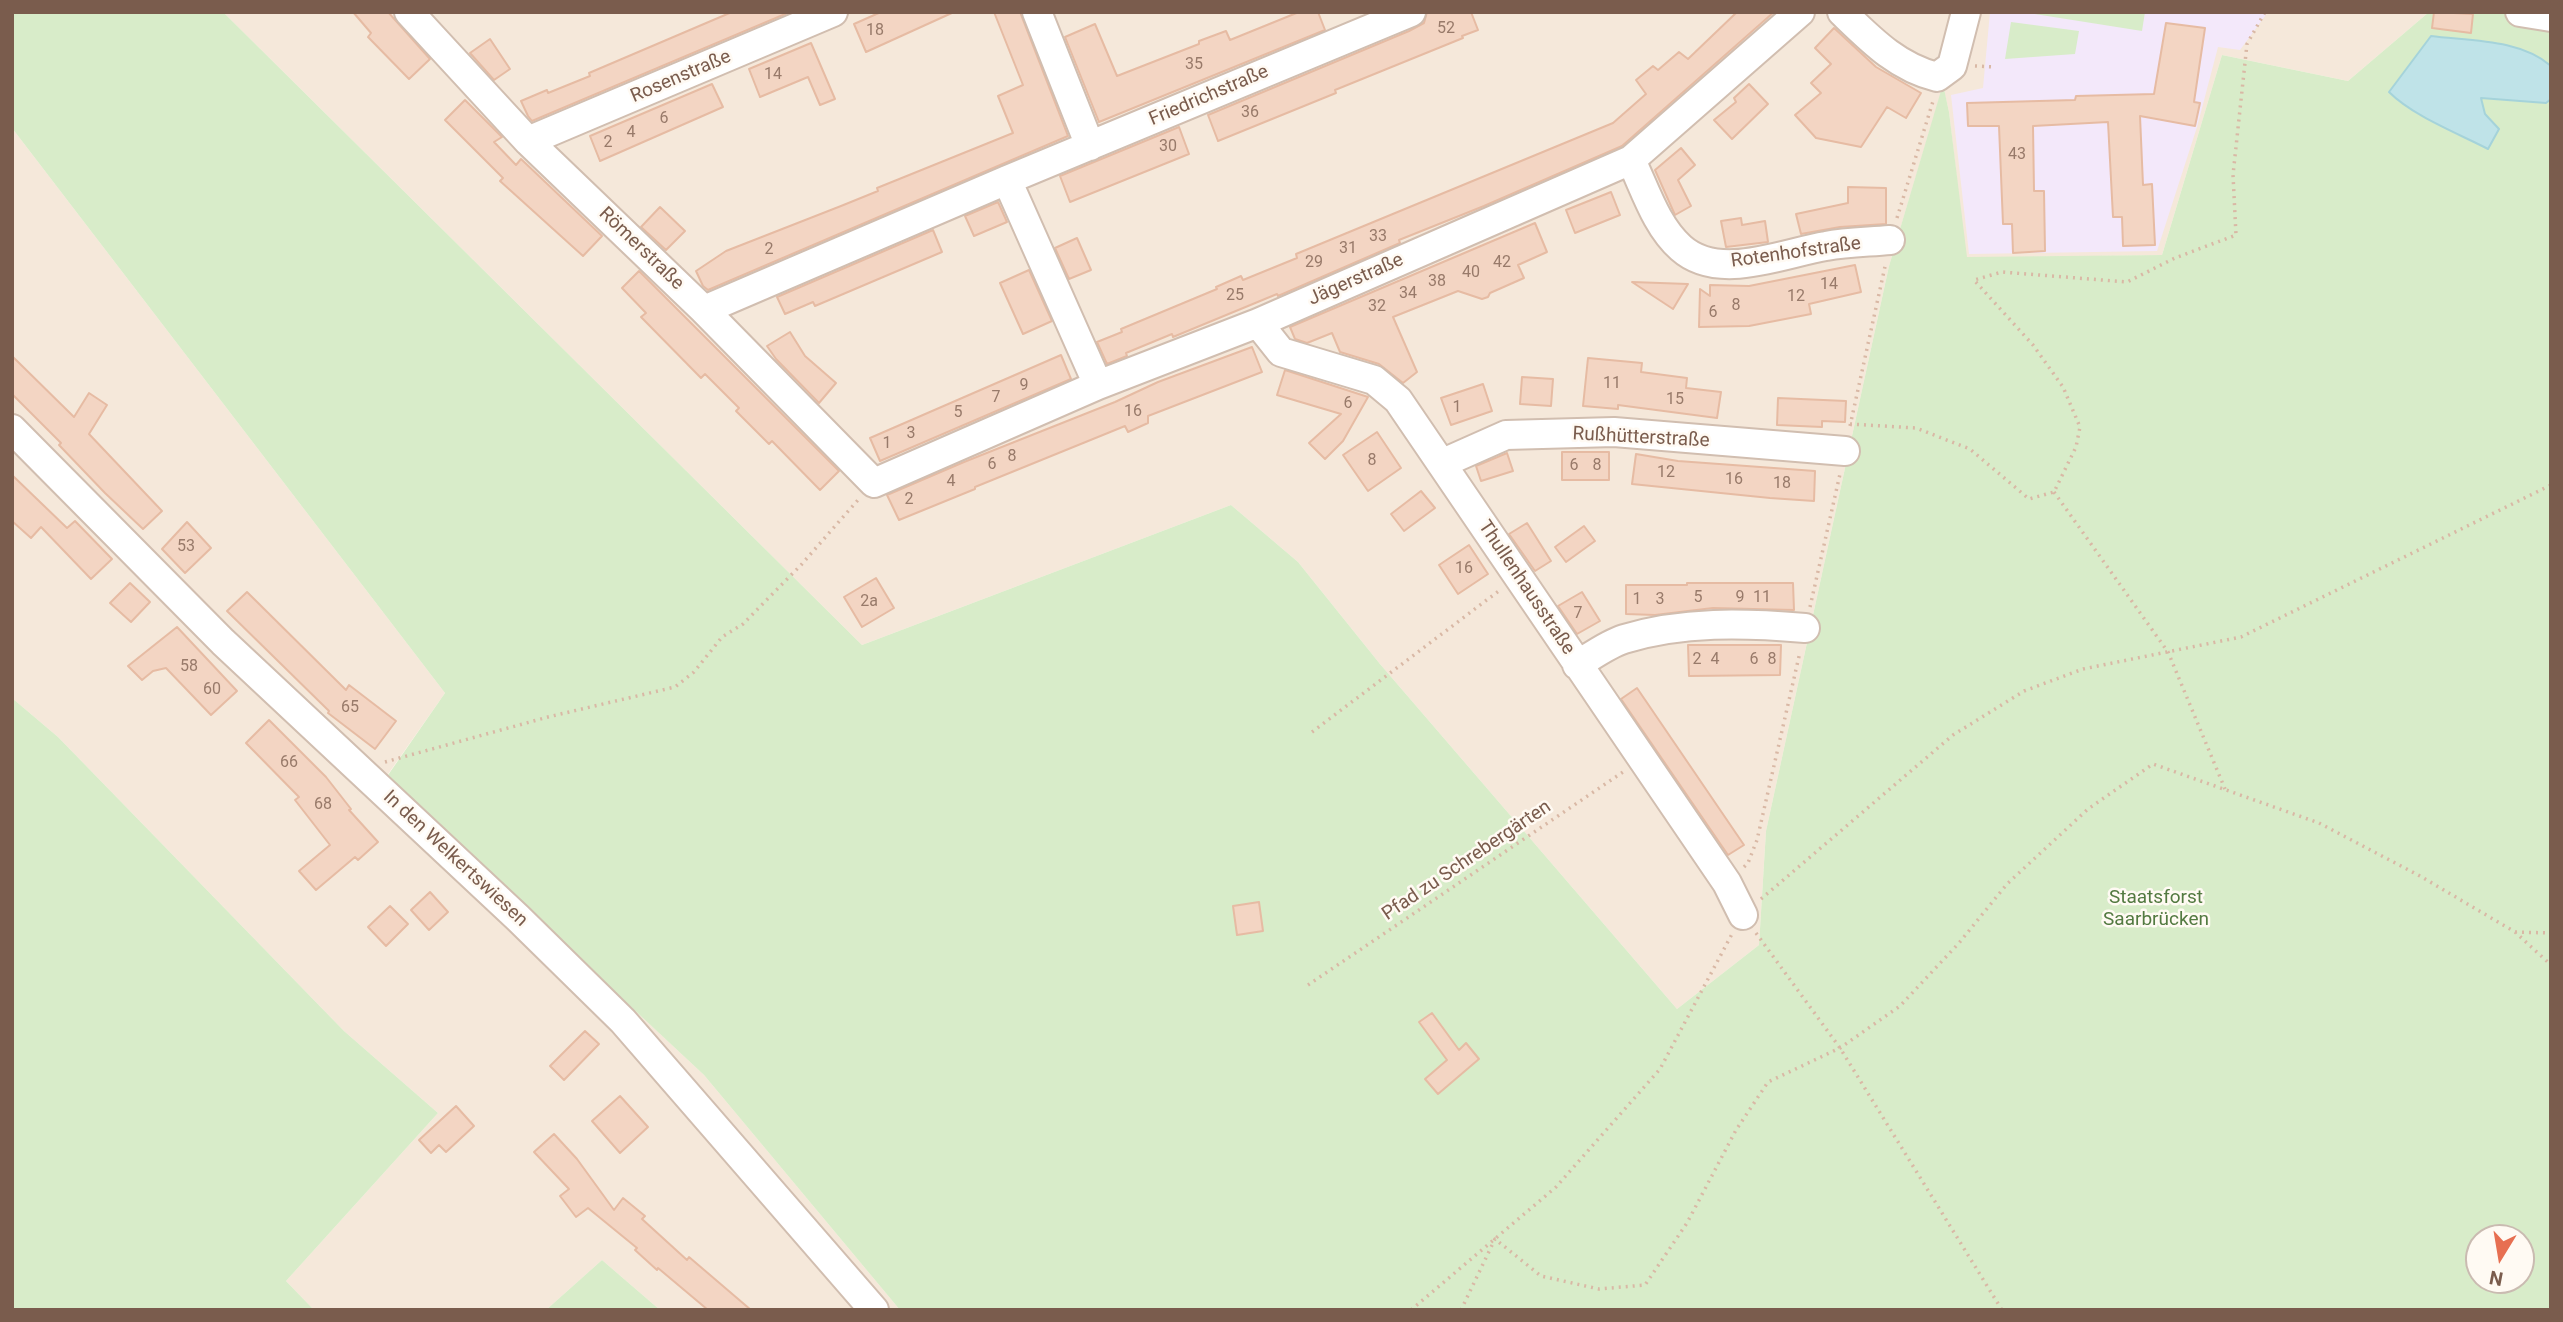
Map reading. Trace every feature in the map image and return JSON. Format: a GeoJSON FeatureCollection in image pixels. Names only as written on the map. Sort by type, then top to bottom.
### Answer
{"type":"FeatureCollection","features":[{"type":"Feature","properties":{"kind":"street","name":"Römerstraße"},"geometry":{"type":"LineString","coordinates":[[409,12],[528,141],[704,310],[874,483]]}},
{"type":"Feature","properties":{"kind":"street","name":"Rosenstraße"},"geometry":{"type":"LineString","coordinates":[[528,141],[833,12]]}},
{"type":"Feature","properties":{"kind":"street"},"geometry":{"type":"LineString","coordinates":[[1037,12],[1090,146]]}},
{"type":"Feature","properties":{"kind":"street","name":"Friedrichstraße"},"geometry":{"type":"LineString","coordinates":[[704,310],[1410,12]]}},
{"type":"Feature","properties":{"kind":"street","name":"Jägerstraße"},"geometry":{"type":"LineString","coordinates":[[874,483],[1098,385],[1258,323],[1631,160],[1800,12]]}},
{"type":"Feature","properties":{"kind":"street"},"geometry":{"type":"LineString","coordinates":[[1842,12],[1885,53],[1918,73],[1937,77],[1952,66],[1966,12]]}},
{"type":"Feature","properties":{"kind":"street"},"geometry":{"type":"LineString","coordinates":[[2520,12],[2551,17]]}},
{"type":"Feature","properties":{"kind":"street","name":"Rotenhofstraße"},"geometry":{"type":"LineString","coordinates":[[1631,160],[1662,226],[1681,248],[1698,259],[1745,264],[1826,246],[1890,240]]}},
{"type":"Feature","properties":{"kind":"street"},"geometry":{"type":"LineString","coordinates":[[1007,180],[1098,385]]}},
{"type":"Feature","properties":{"kind":"street","name":"Thullenhausstraße"},"geometry":{"type":"LineString","coordinates":[[1258,323],[1281,352],[1374,380],[1398,400],[1727,883],[1742,915]]}},
{"type":"Feature","properties":{"kind":"street","name":"In den Welkertswiesen"},"geometry":{"type":"LineString","coordinates":[[12,429],[223,642],[623,1021],[874,1310]]}},
{"type":"Feature","properties":{"kind":"street","name":"Rußhütterstraße"},"geometry":{"type":"LineString","coordinates":[[1443,463],[1506,435],[1614,432],[1848,438]]}},
{"type":"Feature","properties":{"kind":"street"},"geometry":{"type":"LineString","coordinates":[[1577,665],[1621,639],[1682,626],[1757,624],[1805,628]]}},
{"type":"Feature","properties":{"kind":"path"},"geometry":{"type":"LineString","coordinates":[[1848,438],[1916,428],[1970,449],[2029,499],[2054,492],[2076,447],[2080,426],[2063,387],[2033,345],[1974,280],[2002,272],[2127,282],[2175,258],[2236,235],[2233,175],[2247,44],[2265,12]]}},
{"type":"Feature","properties":{"kind":"path"},"geometry":{"type":"LineString","coordinates":[[1983,67],[1994,67]]}},
{"type":"Feature","properties":{"kind":"path"},"geometry":{"type":"LineString","coordinates":[[1727,883],[1748,863],[1757,839],[1890,240],[1932,103]]}},
{"type":"Feature","properties":{"kind":"path"},"geometry":{"type":"LineString","coordinates":[[359,768],[548,717],[675,687],[694,672],[722,637],[743,624],[801,565],[874,483]]}},
{"type":"Feature","properties":{"kind":"path"},"geometry":{"type":"LineString","coordinates":[[1411,1310],[1556,1187],[1660,1069],[1742,915],[1953,735],[2024,691],[2083,669],[2241,637],[2551,485]]}},
{"type":"Feature","properties":{"kind":"path"},"geometry":{"type":"LineString","coordinates":[[2054,492],[2168,652],[2225,789]]}},
{"type":"Feature","properties":{"kind":"path"},"geometry":{"type":"LineString","coordinates":[[1312,732],[1499,590],[1519,578]]}},
{"type":"Feature","properties":{"kind":"path","name":"Pfad zu Schrebergärten"},"geometry":{"type":"LineString","coordinates":[[1308,985],[1642,759]]}},
{"type":"Feature","properties":{"kind":"path"},"geometry":{"type":"LineString","coordinates":[[1495,1239],[1541,1276],[1599,1289],[1645,1284],[1687,1223],[1735,1130],[1768,1082],[1840,1048],[1900,1006],[1959,943],[2007,884],[2088,809],[2153,764],[2319,823],[2420,876],[2515,932],[2551,965]]}},
{"type":"Feature","properties":{"kind":"path"},"geometry":{"type":"LineString","coordinates":[[1742,915],[1840,1048],[2002,1310]]}},
{"type":"Feature","properties":{"kind":"path"},"geometry":{"type":"LineString","coordinates":[[2515,932],[2551,933]]}},
{"type":"Feature","properties":{"kind":"path"},"geometry":{"type":"LineString","coordinates":[[1461,1310],[1495,1239]]}},
{"type":"Feature","properties":{"kind":"shaded area"},"geometry":{"type":"Polygon","coordinates":[[[223,12],[2429,12],[2348,81],[2222,55],[2162,255],[1966,258],[1949,112],[1943,86],[1889,266],[1766,831],[1759,945],[1677,1009],[1380,664],[1298,562],[1231,505],[862,645],[223,12]]]}},
{"type":"Feature","properties":{"kind":"shaded area"},"geometry":{"type":"Polygon","coordinates":[[[1990,12],[2268,12],[2240,50],[2218,47],[2197,127],[2157,251],[1969,254],[1951,95],[1983,88],[1990,12]]]}},
{"type":"Feature","properties":{"kind":"shaded area"},"geometry":{"type":"Polygon","coordinates":[[[12,128],[445,693],[386,777],[704,1075],[900,1310],[660,1310],[602,1260],[546,1310],[314,1310],[286,1281],[438,1113],[344,1031],[58,737],[12,698],[12,128]]]}},
{"type":"Feature","properties":{"kind":"green space","name":"Staatsforst Saarbrücken"},"geometry":{"type":"Polygon","coordinates":[[[12,12],[223,12],[862,645],[1231,505],[1298,562],[1380,664],[1677,1009],[1759,945],[1766,831],[1889,266],[1943,84],[1967,257],[2162,255],[2222,55],[2348,81],[2429,12],[2551,12],[2551,1310],[900,1310],[704,1075],[386,778],[445,693],[12,128],[12,12]]]}},
{"type":"Feature","properties":{"kind":"green space"},"geometry":{"type":"Polygon","coordinates":[[[2022,12],[2145,12],[2142,31],[2022,12]]]}},
{"type":"Feature","properties":{"kind":"green space"},"geometry":{"type":"Polygon","coordinates":[[[2011,22],[2079,31],[2075,54],[2005,59],[2011,22]]]}},
{"type":"Feature","properties":{"kind":"green space"},"geometry":{"type":"Polygon","coordinates":[[[12,698],[58,737],[344,1031],[438,1113],[286,1281],[314,1310],[12,1310],[12,698]]]}},
{"type":"Feature","properties":{"kind":"green space"},"geometry":{"type":"Polygon","coordinates":[[[602,1260],[660,1310],[546,1310],[602,1260]]]}},
{"type":"Feature","properties":{"kind":"water"},"geometry":{"type":"Polygon","coordinates":[[[2431,36],[2510,46],[2539,57],[2551,66],[2551,99],[2546,103],[2481,98],[2485,114],[2499,129],[2488,149],[2436,124],[2410,109],[2389,92],[2431,36]]]}},
{"type":"Feature","properties":{"kind":"building"},"geometry":{"type":"Polygon","coordinates":[[[353,12],[388,12],[430,59],[409,79],[368,37],[371,33],[353,12]]]}},
{"type":"Feature","properties":{"kind":"building"},"geometry":{"type":"Polygon","coordinates":[[[732,12],[790,12],[532,121],[521,101],[590,76],[589,73],[732,12]]]}},
{"type":"Feature","properties":{"kind":"building"},"geometry":{"type":"Polygon","coordinates":[[[881,12],[954,12],[866,52],[854,24],[881,12]]]}},
{"type":"Feature","properties":{"kind":"building"},"geometry":{"type":"Polygon","coordinates":[[[994,12],[1020,12],[1068,136],[708,290],[703,286],[696,271],[726,251],[878,191],[877,188],[1013,133],[998,96],[1023,85],[994,12]]]}},
{"type":"Feature","properties":{"kind":"building"},"geometry":{"type":"Polygon","coordinates":[[[1299,12],[1318,12],[1325,30],[1099,122],[1065,37],[1095,24],[1117,76],[1226,31],[1230,40],[1299,12]]]}},
{"type":"Feature","properties":{"kind":"building"},"geometry":{"type":"Polygon","coordinates":[[[1427,12],[1471,12],[1478,30],[1335,90],[1336,93],[1218,141],[1208,115],[1409,31],[1424,23],[1427,12]]]}},
{"type":"Feature","properties":{"kind":"building"},"geometry":{"type":"Polygon","coordinates":[[[1737,12],[1774,12],[1622,146],[1399,240],[1400,243],[1278,296],[1277,294],[1173,337],[1172,334],[1107,364],[1097,342],[1122,332],[1121,329],[1217,289],[1216,287],[1241,276],[1243,280],[1297,258],[1296,254],[1613,123],[1646,94],[1636,80],[1653,66],[1658,70],[1679,52],[1688,59],[1737,12]]]}},
{"type":"Feature","properties":{"kind":"building"},"geometry":{"type":"Polygon","coordinates":[[[2434,12],[2473,14],[2471,33],[2432,28],[2434,12]]]}},
{"type":"Feature","properties":{"kind":"building"},"geometry":{"type":"Polygon","coordinates":[[[2166,23],[2205,28],[2194,102],[2200,103],[2195,126],[2140,116],[2143,185],[2152,184],[2155,245],[2123,246],[2122,217],[2113,217],[2108,122],[2033,126],[2034,191],[2044,191],[2045,251],[2013,253],[2012,224],[2003,224],[1999,126],[1968,126],[1967,103],[2075,100],[2076,96],[2154,94],[2166,23]]]}},
{"type":"Feature","properties":{"kind":"building"},"geometry":{"type":"Polygon","coordinates":[[[1834,28],[1876,67],[1921,93],[1906,118],[1887,107],[1861,147],[1816,138],[1795,115],[1821,93],[1811,83],[1831,64],[1815,48],[1834,28]]]}},
{"type":"Feature","properties":{"kind":"building"},"geometry":{"type":"Polygon","coordinates":[[[490,39],[510,69],[494,80],[470,53],[490,39]]]}},
{"type":"Feature","properties":{"kind":"building"},"geometry":{"type":"Polygon","coordinates":[[[811,43],[835,99],[820,105],[808,77],[760,97],[749,69],[811,43]]]}},
{"type":"Feature","properties":{"kind":"building"},"geometry":{"type":"Polygon","coordinates":[[[712,84],[723,107],[600,161],[590,136],[712,84]]]}},
{"type":"Feature","properties":{"kind":"building"},"geometry":{"type":"Polygon","coordinates":[[[1749,84],[1768,104],[1732,139],[1714,120],[1736,102],[1734,98],[1749,84]]]}},
{"type":"Feature","properties":{"kind":"building"},"geometry":{"type":"Polygon","coordinates":[[[465,100],[502,137],[494,142],[516,165],[521,159],[602,236],[583,256],[500,181],[503,178],[445,120],[465,100]]]}},
{"type":"Feature","properties":{"kind":"building"},"geometry":{"type":"Polygon","coordinates":[[[1179,127],[1189,154],[1070,202],[1060,176],[1179,127]]]}},
{"type":"Feature","properties":{"kind":"building"},"geometry":{"type":"Polygon","coordinates":[[[1681,148],[1695,165],[1678,180],[1691,206],[1675,215],[1655,170],[1681,148]]]}},
{"type":"Feature","properties":{"kind":"building"},"geometry":{"type":"Polygon","coordinates":[[[1848,187],[1886,188],[1886,224],[1840,227],[1801,234],[1796,214],[1848,203],[1848,187]]]}},
{"type":"Feature","properties":{"kind":"building"},"geometry":{"type":"Polygon","coordinates":[[[1611,192],[1620,215],[1575,233],[1566,210],[1611,192]]]}},
{"type":"Feature","properties":{"kind":"building"},"geometry":{"type":"Polygon","coordinates":[[[998,202],[1007,222],[974,236],[965,216],[998,202]]]}},
{"type":"Feature","properties":{"kind":"building"},"geometry":{"type":"Polygon","coordinates":[[[660,207],[685,231],[666,250],[641,227],[660,207]]]}},
{"type":"Feature","properties":{"kind":"building"},"geometry":{"type":"Polygon","coordinates":[[[1741,218],[1742,225],[1765,221],[1768,242],[1726,247],[1721,221],[1741,218]]]}},
{"type":"Feature","properties":{"kind":"building"},"geometry":{"type":"Polygon","coordinates":[[[1535,223],[1547,252],[1518,265],[1524,278],[1482,299],[1458,291],[1393,317],[1417,372],[1403,383],[1379,364],[1340,352],[1332,333],[1307,343],[1295,339],[1290,327],[1535,223]]]}},
{"type":"Feature","properties":{"kind":"building"},"geometry":{"type":"Polygon","coordinates":[[[933,230],[942,252],[815,306],[813,302],[785,314],[777,297],[933,230]]]}},
{"type":"Feature","properties":{"kind":"building"},"geometry":{"type":"Polygon","coordinates":[[[1077,238],[1091,270],[1069,279],[1055,248],[1077,238]]]}},
{"type":"Feature","properties":{"kind":"building"},"geometry":{"type":"Polygon","coordinates":[[[1855,265],[1861,292],[1809,304],[1811,314],[1749,326],[1699,327],[1700,289],[1710,296],[1710,285],[1749,286],[1855,265]]]}},
{"type":"Feature","properties":{"kind":"building"},"geometry":{"type":"Polygon","coordinates":[[[1029,270],[1052,321],[1023,334],[1000,283],[1029,270]]]}},
{"type":"Feature","properties":{"kind":"building"},"geometry":{"type":"Polygon","coordinates":[[[639,271],[839,471],[820,490],[772,441],[769,444],[736,411],[739,408],[705,374],[701,378],[641,317],[646,313],[622,288],[639,271]]]}},
{"type":"Feature","properties":{"kind":"building"},"geometry":{"type":"Polygon","coordinates":[[[1632,282],[1688,284],[1673,309],[1632,282]]]}},
{"type":"Feature","properties":{"kind":"building"},"geometry":{"type":"Polygon","coordinates":[[[790,332],[805,356],[836,383],[819,403],[776,359],[767,346],[790,332]]]}},
{"type":"Feature","properties":{"kind":"building"},"geometry":{"type":"Polygon","coordinates":[[[1252,347],[1262,372],[1148,416],[1148,423],[1128,432],[1125,426],[899,520],[887,495],[1158,382],[1252,347]]]}},
{"type":"Feature","properties":{"kind":"building"},"geometry":{"type":"Polygon","coordinates":[[[1061,355],[1071,379],[880,461],[870,438],[1061,355]]]}},
{"type":"Feature","properties":{"kind":"building"},"geometry":{"type":"Polygon","coordinates":[[[12,356],[74,417],[89,393],[107,405],[89,434],[162,511],[143,529],[105,493],[59,445],[61,443],[12,394],[12,356]]]}},
{"type":"Feature","properties":{"kind":"building"},"geometry":{"type":"Polygon","coordinates":[[[1588,358],[1642,363],[1641,372],[1687,378],[1686,388],[1721,392],[1717,418],[1618,405],[1618,409],[1583,406],[1588,358]]]}},
{"type":"Feature","properties":{"kind":"building"},"geometry":{"type":"Polygon","coordinates":[[[1285,370],[1368,397],[1343,441],[1325,459],[1309,443],[1341,414],[1277,395],[1285,370]]]}},
{"type":"Feature","properties":{"kind":"building"},"geometry":{"type":"Polygon","coordinates":[[[1522,377],[1553,379],[1551,406],[1520,404],[1522,377]]]}},
{"type":"Feature","properties":{"kind":"building"},"geometry":{"type":"Polygon","coordinates":[[[1483,384],[1492,411],[1451,425],[1441,398],[1483,384]]]}},
{"type":"Feature","properties":{"kind":"building"},"geometry":{"type":"Polygon","coordinates":[[[1778,398],[1846,401],[1845,422],[1822,421],[1822,427],[1777,425],[1778,398]]]}},
{"type":"Feature","properties":{"kind":"building"},"geometry":{"type":"Polygon","coordinates":[[[1377,432],[1401,468],[1368,491],[1343,455],[1377,432]]]}},
{"type":"Feature","properties":{"kind":"building"},"geometry":{"type":"Polygon","coordinates":[[[1562,452],[1609,452],[1609,480],[1562,480],[1562,452]]]}},
{"type":"Feature","properties":{"kind":"building"},"geometry":{"type":"Polygon","coordinates":[[[1507,453],[1513,471],[1481,481],[1476,466],[1507,453]]]}},
{"type":"Feature","properties":{"kind":"building"},"geometry":{"type":"Polygon","coordinates":[[[1636,454],[1678,461],[1815,471],[1814,501],[1632,484],[1636,454]]]}},
{"type":"Feature","properties":{"kind":"building"},"geometry":{"type":"Polygon","coordinates":[[[12,475],[67,528],[75,521],[112,559],[91,579],[41,527],[31,538],[12,521],[12,475]]]}},
{"type":"Feature","properties":{"kind":"building"},"geometry":{"type":"Polygon","coordinates":[[[1421,491],[1435,508],[1404,531],[1391,514],[1421,491]]]}},
{"type":"Feature","properties":{"kind":"building"},"geometry":{"type":"Polygon","coordinates":[[[187,522],[211,548],[185,573],[162,549],[187,522]]]}},
{"type":"Feature","properties":{"kind":"building"},"geometry":{"type":"Polygon","coordinates":[[[1527,523],[1551,561],[1535,571],[1509,534],[1527,523]]]}},
{"type":"Feature","properties":{"kind":"building"},"geometry":{"type":"Polygon","coordinates":[[[1584,526],[1595,541],[1566,562],[1555,547],[1584,526]]]}},
{"type":"Feature","properties":{"kind":"building"},"geometry":{"type":"Polygon","coordinates":[[[1469,545],[1488,574],[1458,594],[1439,565],[1469,545]]]}},
{"type":"Feature","properties":{"kind":"building"},"geometry":{"type":"Polygon","coordinates":[[[876,578],[894,608],[862,627],[844,597],[876,578]]]}},
{"type":"Feature","properties":{"kind":"building"},"geometry":{"type":"Polygon","coordinates":[[[130,583],[150,602],[131,622],[110,603],[130,583]]]}},
{"type":"Feature","properties":{"kind":"building"},"geometry":{"type":"Polygon","coordinates":[[[1793,583],[1794,610],[1713,608],[1655,615],[1626,614],[1626,585],[1793,583]]]}},
{"type":"Feature","properties":{"kind":"building"},"geometry":{"type":"Polygon","coordinates":[[[247,592],[346,690],[349,685],[396,721],[375,749],[328,713],[329,711],[227,611],[247,592]]]}},
{"type":"Feature","properties":{"kind":"building"},"geometry":{"type":"Polygon","coordinates":[[[1582,592],[1600,621],[1577,634],[1558,606],[1582,592]]]}},
{"type":"Feature","properties":{"kind":"building"},"geometry":{"type":"Polygon","coordinates":[[[177,627],[237,691],[211,715],[166,668],[153,671],[142,680],[128,666],[177,627]]]}},
{"type":"Feature","properties":{"kind":"building"},"geometry":{"type":"Polygon","coordinates":[[[1688,645],[1781,645],[1780,675],[1689,676],[1688,645]]]}},
{"type":"Feature","properties":{"kind":"building"},"geometry":{"type":"Polygon","coordinates":[[[1637,688],[1744,845],[1728,855],[1621,699],[1637,688]]]}},
{"type":"Feature","properties":{"kind":"building"},"geometry":{"type":"Polygon","coordinates":[[[269,720],[326,777],[351,809],[349,810],[378,842],[358,860],[355,857],[316,890],[299,871],[330,845],[295,800],[299,797],[246,743],[269,720]]]}},
{"type":"Feature","properties":{"kind":"building"},"geometry":{"type":"Polygon","coordinates":[[[430,892],[448,912],[429,930],[411,910],[430,892]]]}},
{"type":"Feature","properties":{"kind":"building"},"geometry":{"type":"Polygon","coordinates":[[[1259,902],[1263,931],[1237,935],[1233,906],[1259,902]]]}},
{"type":"Feature","properties":{"kind":"building"},"geometry":{"type":"Polygon","coordinates":[[[390,906],[408,924],[386,946],[368,927],[390,906]]]}},
{"type":"Feature","properties":{"kind":"building"},"geometry":{"type":"Polygon","coordinates":[[[1432,1013],[1459,1050],[1466,1043],[1479,1059],[1438,1094],[1425,1079],[1447,1060],[1419,1022],[1432,1013]]]}},
{"type":"Feature","properties":{"kind":"building"},"geometry":{"type":"Polygon","coordinates":[[[585,1031],[599,1044],[564,1080],[550,1066],[585,1031]]]}},
{"type":"Feature","properties":{"kind":"building"},"geometry":{"type":"Polygon","coordinates":[[[620,1096],[648,1127],[620,1153],[592,1121],[620,1096]]]}},
{"type":"Feature","properties":{"kind":"building"},"geometry":{"type":"Polygon","coordinates":[[[456,1106],[474,1126],[446,1152],[439,1145],[431,1153],[419,1140],[456,1106]]]}},
{"type":"Feature","properties":{"kind":"building"},"geometry":{"type":"Polygon","coordinates":[[[554,1134],[577,1159],[614,1210],[623,1198],[645,1216],[642,1219],[687,1260],[689,1257],[751,1310],[708,1310],[658,1268],[657,1270],[635,1250],[637,1248],[588,1208],[576,1217],[560,1196],[569,1189],[534,1152],[554,1134]]]}}]}
